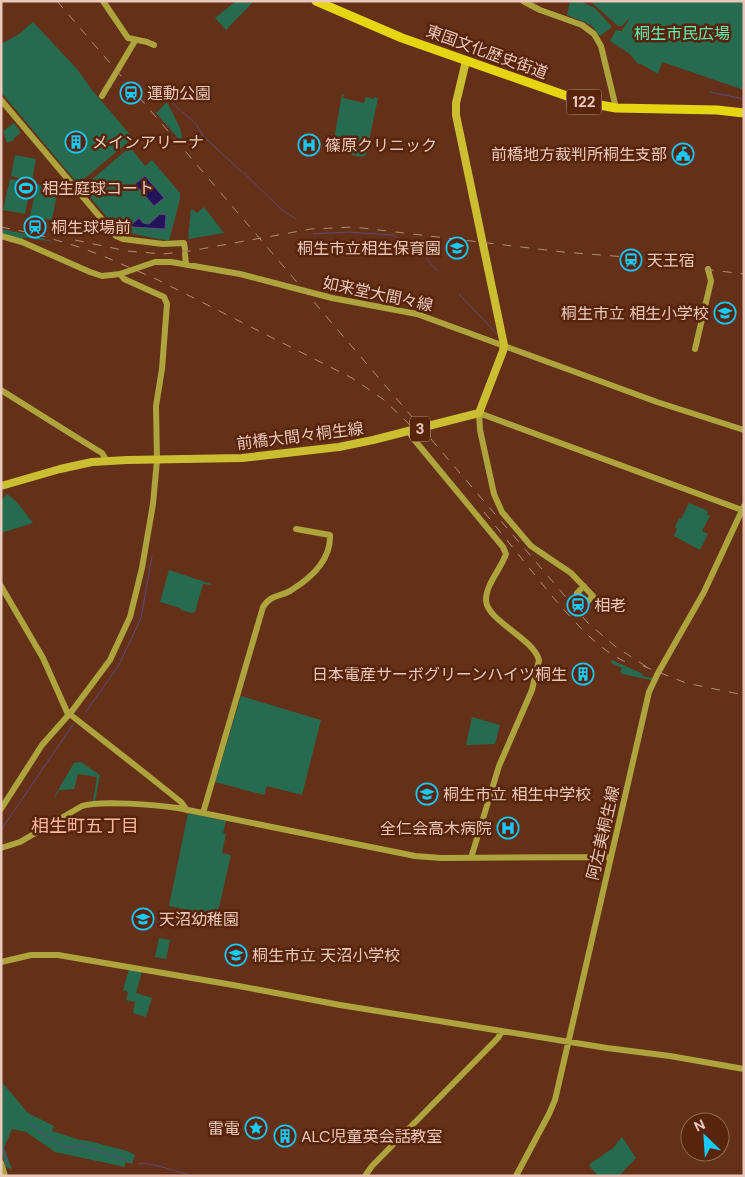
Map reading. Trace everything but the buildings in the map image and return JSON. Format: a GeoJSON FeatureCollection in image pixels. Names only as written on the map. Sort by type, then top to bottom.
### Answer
{"type":"FeatureCollection","features":[{"type":"Feature","properties":{"kind":"highway","name":"東国文化歴史街道"},"geometry":{"type":"LineString","coordinates":[[316,1],[396,36],[580,101],[616,108],[744,113]]}},
{"type":"Feature","properties":{"kind":"main road"},"geometry":{"type":"LineString","coordinates":[[466,61],[456,103],[456,115],[504,345],[479,413]]}},
{"type":"Feature","properties":{"kind":"main road","name":"前橋大間々桐生線"},"geometry":{"type":"LineString","coordinates":[[1,486],[73,466],[108,461],[242,458],[359,444],[479,413]]}},
{"type":"Feature","properties":{"kind":"street"},"geometry":{"type":"LineString","coordinates":[[103,1],[127,38],[147,42],[154,46]]}},
{"type":"Feature","properties":{"kind":"street"},"geometry":{"type":"LineString","coordinates":[[523,1],[540,10],[582,25],[594,34],[601,46],[616,108]]}},
{"type":"Feature","properties":{"kind":"street"},"geometry":{"type":"LineString","coordinates":[[102,96],[135,41]]}},
{"type":"Feature","properties":{"kind":"street"},"geometry":{"type":"LineString","coordinates":[[1,100],[116,236],[123,239],[163,244],[184,243],[186,264]]}},
{"type":"Feature","properties":{"kind":"street","name":"如来堂大間々線"},"geometry":{"type":"LineString","coordinates":[[1,236],[27,244],[97,275],[110,276],[120,274],[155,262],[166,261],[240,274],[332,298],[417,314],[698,416],[744,430]]}},
{"type":"Feature","properties":{"kind":"street"},"geometry":{"type":"LineString","coordinates":[[695,349],[711,281],[708,270]]}},
{"type":"Feature","properties":{"kind":"street"},"geometry":{"type":"LineString","coordinates":[[1,809],[42,745],[69,714],[110,660],[130,617],[151,521],[157,460],[156,406],[162,369],[167,301],[162,296],[122,278],[120,274]]}},
{"type":"Feature","properties":{"kind":"street"},"geometry":{"type":"LineString","coordinates":[[1,390],[102,453],[108,461]]}},
{"type":"Feature","properties":{"kind":"street"},"geometry":{"type":"LineString","coordinates":[[584,586],[577,593],[584,602],[593,596],[584,586],[571,573],[531,546],[502,512],[494,494],[480,430],[479,413],[743,508]]}},
{"type":"Feature","properties":{"kind":"street"},"geometry":{"type":"LineString","coordinates":[[409,431],[504,548],[506,554],[489,589],[486,599],[487,604],[494,614],[533,648],[538,660],[532,690],[498,766],[471,858]]}},
{"type":"Feature","properties":{"kind":"street","name":"阿左美桐生線"},"geometry":{"type":"LineString","coordinates":[[516,1176],[553,1105],[651,688],[704,592],[743,508]]}},
{"type":"Feature","properties":{"kind":"street"},"geometry":{"type":"LineString","coordinates":[[203,813],[263,607],[271,598],[290,591],[303,581],[321,566],[326,557],[330,535],[296,529]]}},
{"type":"Feature","properties":{"kind":"street"},"geometry":{"type":"LineString","coordinates":[[1,586],[46,664],[69,714],[181,802],[187,810]]}},
{"type":"Feature","properties":{"kind":"street"},"geometry":{"type":"LineString","coordinates":[[1,848],[20,842],[86,805],[159,806],[203,813],[405,855],[433,858],[611,857]]}},
{"type":"Feature","properties":{"kind":"street"},"geometry":{"type":"LineString","coordinates":[[1,962],[31,955],[55,955],[233,985],[341,1006],[744,1069]]}},
{"type":"Feature","properties":{"kind":"street"},"geometry":{"type":"LineString","coordinates":[[365,1176],[372,1166],[498,1038],[502,1031]]}},
{"type":"Feature","properties":{"kind":"street"},"geometry":{"type":"LineString","coordinates":[[1,1163],[5,1176]]}},
{"type":"Feature","properties":{"kind":"green space"},"geometry":{"type":"Polygon","coordinates":[[[236,1],[246,1],[248,3],[250,1],[252,3],[226,30],[215,18],[236,1]]]}},
{"type":"Feature","properties":{"kind":"green space"},"geometry":{"type":"Polygon","coordinates":[[[570,1],[583,1],[595,8],[612,27],[600,36],[591,25],[567,15],[570,1]]]}},
{"type":"Feature","properties":{"kind":"green space","name":"桐生市民広場"},"geometry":{"type":"Polygon","coordinates":[[[590,1],[744,1],[744,90],[662,62],[658,74],[638,64],[630,54],[610,41],[616,30],[622,31],[631,16],[622,26],[618,26],[590,1]]]}},
{"type":"Feature","properties":{"kind":"green space"},"geometry":{"type":"Polygon","coordinates":[[[33,22],[77,69],[92,90],[133,138],[78,184],[1,92],[1,44],[19,34],[33,22]]]}},
{"type":"Feature","properties":{"kind":"green space"},"geometry":{"type":"Polygon","coordinates":[[[342,94],[344,94],[343,98],[364,103],[366,97],[378,98],[366,155],[362,157],[332,151],[342,94]]]}},
{"type":"Feature","properties":{"kind":"green space"},"geometry":{"type":"Polygon","coordinates":[[[167,102],[180,128],[184,145],[156,113],[167,102]]]}},
{"type":"Feature","properties":{"kind":"green space"},"geometry":{"type":"Polygon","coordinates":[[[14,123],[21,133],[14,140],[7,143],[3,131],[14,123]]]}},
{"type":"Feature","properties":{"kind":"green space"},"geometry":{"type":"Polygon","coordinates":[[[130,147],[145,166],[152,160],[180,193],[169,241],[119,231],[82,188],[130,147]]]}},
{"type":"Feature","properties":{"kind":"green space"},"geometry":{"type":"Polygon","coordinates":[[[15,155],[36,159],[32,181],[11,176],[15,155]]]}},
{"type":"Feature","properties":{"kind":"green space"},"geometry":{"type":"Polygon","coordinates":[[[10,179],[31,183],[25,214],[3,210],[10,179]]]}},
{"type":"Feature","properties":{"kind":"green space"},"geometry":{"type":"Polygon","coordinates":[[[37,184],[58,189],[52,220],[30,216],[37,184]]]}},
{"type":"Feature","properties":{"kind":"green space"},"geometry":{"type":"Polygon","coordinates":[[[204,207],[224,233],[188,239],[191,209],[197,213],[204,207]]]}},
{"type":"Feature","properties":{"kind":"green space"},"geometry":{"type":"Polygon","coordinates":[[[1,229],[54,242],[23,237],[22,240],[1,234],[1,229]]]}},
{"type":"Feature","properties":{"kind":"green space"},"geometry":{"type":"Polygon","coordinates":[[[7,494],[17,502],[33,523],[1,533],[1,501],[7,494]]]}},
{"type":"Feature","properties":{"kind":"green space"},"geometry":{"type":"Polygon","coordinates":[[[689,503],[708,511],[707,514],[710,516],[702,531],[708,534],[700,550],[674,536],[679,518],[681,519],[689,503]]]}},
{"type":"Feature","properties":{"kind":"green space"},"geometry":{"type":"Polygon","coordinates":[[[169,570],[211,584],[203,584],[195,612],[181,610],[180,608],[160,602],[169,570]]]}},
{"type":"Feature","properties":{"kind":"green space"},"geometry":{"type":"Polygon","coordinates":[[[612,660],[643,674],[642,676],[653,678],[651,680],[622,674],[620,672],[622,668],[611,663],[612,660]]]}},
{"type":"Feature","properties":{"kind":"green space"},"geometry":{"type":"Polygon","coordinates":[[[241,696],[321,720],[302,795],[267,786],[264,795],[215,782],[241,696]]]}},
{"type":"Feature","properties":{"kind":"green space"},"geometry":{"type":"Polygon","coordinates":[[[472,717],[500,725],[495,744],[466,745],[472,717]]]}},
{"type":"Feature","properties":{"kind":"green space"},"geometry":{"type":"Polygon","coordinates":[[[81,762],[100,775],[95,801],[93,801],[97,777],[78,774],[74,789],[59,790],[54,797],[74,763],[81,762]]]}},
{"type":"Feature","properties":{"kind":"green space"},"geometry":{"type":"Polygon","coordinates":[[[188,813],[226,821],[223,833],[226,834],[222,853],[231,855],[217,916],[169,906],[188,813]]]}},
{"type":"Feature","properties":{"kind":"green space"},"geometry":{"type":"Polygon","coordinates":[[[159,938],[170,940],[166,959],[155,957],[159,938]]]}},
{"type":"Feature","properties":{"kind":"green space"},"geometry":{"type":"Polygon","coordinates":[[[129,969],[142,972],[136,993],[152,998],[146,1017],[133,1013],[135,1002],[126,1000],[128,992],[123,990],[129,969]]]}},
{"type":"Feature","properties":{"kind":"green space"},"geometry":{"type":"Polygon","coordinates":[[[1,1081],[28,1113],[54,1126],[52,1131],[127,1151],[135,1155],[132,1164],[125,1162],[125,1167],[55,1152],[26,1132],[12,1129],[4,1148],[12,1169],[7,1167],[2,1149],[1,1081]]]}},
{"type":"Feature","properties":{"kind":"green space"},"geometry":{"type":"Polygon","coordinates":[[[622,1137],[636,1158],[619,1176],[598,1176],[589,1166],[613,1148],[622,1137]]]}},
{"type":"Feature","properties":{"kind":"shaded area"},"geometry":{"type":"Polygon","coordinates":[[[145,176],[164,198],[154,206],[135,184],[145,176]]]}},
{"type":"Feature","properties":{"kind":"shaded area"},"geometry":{"type":"Polygon","coordinates":[[[160,214],[166,215],[165,229],[133,227],[131,225],[139,218],[143,223],[149,224],[160,214]]]}},
{"type":"Feature","properties":{"kind":"waterway"},"geometry":{"type":"LineString","coordinates":[[710,92],[744,99]]}},
{"type":"Feature","properties":{"kind":"waterway"},"geometry":{"type":"LineString","coordinates":[[171,102],[180,110]]}},
{"type":"Feature","properties":{"kind":"waterway"},"geometry":{"type":"LineString","coordinates":[[183,112],[197,125],[204,137],[242,172]]}},
{"type":"Feature","properties":{"kind":"waterway"},"geometry":{"type":"LineString","coordinates":[[244,173],[281,209],[296,219]]}},
{"type":"Feature","properties":{"kind":"waterway"},"geometry":{"type":"LineString","coordinates":[[313,234],[348,232],[393,235],[411,246]]}},
{"type":"Feature","properties":{"kind":"waterway"},"geometry":{"type":"LineString","coordinates":[[414,248],[424,255],[437,271]]}},
{"type":"Feature","properties":{"kind":"waterway"},"geometry":{"type":"LineString","coordinates":[[459,294],[498,335]]}},
{"type":"Feature","properties":{"kind":"waterway"},"geometry":{"type":"LineString","coordinates":[[85,713],[119,665],[141,618],[152,556]]}},
{"type":"Feature","properties":{"kind":"waterway"},"geometry":{"type":"LineString","coordinates":[[1,830],[74,723]]}},
{"type":"Feature","properties":{"kind":"waterway"},"geometry":{"type":"LineString","coordinates":[[29,1122],[36,1130],[66,1148],[80,1145],[132,1162]]}},
{"type":"Feature","properties":{"kind":"waterway"},"geometry":{"type":"LineString","coordinates":[[1,1144],[8,1165]]}},
{"type":"Feature","properties":{"kind":"waterway"},"geometry":{"type":"LineString","coordinates":[[138,1164],[151,1164],[196,1176]]}},
{"type":"Feature","properties":{"kind":"railway"},"geometry":{"type":"LineString","coordinates":[[57,1],[588,623],[616,647],[650,669]]}},
{"type":"Feature","properties":{"kind":"railway"},"geometry":{"type":"LineString","coordinates":[[1,227],[36,234],[79,247],[156,279],[352,378],[383,399],[413,428]]}},
{"type":"Feature","properties":{"kind":"railway"},"geometry":{"type":"LineString","coordinates":[[75,240],[127,251],[163,254],[190,251],[311,229],[354,227],[563,252],[626,257],[694,268]]}},
{"type":"Feature","properties":{"kind":"railway"},"geometry":{"type":"LineString","coordinates":[[687,267],[744,274]]}},
{"type":"Feature","properties":{"kind":"railway"},"geometry":{"type":"LineString","coordinates":[[484,512],[578,625],[607,651],[630,664]]}},
{"type":"Feature","properties":{"kind":"railway"},"geometry":{"type":"LineString","coordinates":[[643,666],[686,683],[744,695]]}},
{"type":"Feature","properties":{"kind":"place","name":"運動公園"},"geometry":{"type":"Point","coordinates":[131,93]}},
{"type":"Feature","properties":{"kind":"place","name":"メインアリーナ"},"geometry":{"type":"Point","coordinates":[76,142]}},
{"type":"Feature","properties":{"kind":"place","name":"篠原クリニック"},"geometry":{"type":"Point","coordinates":[309,145]}},
{"type":"Feature","properties":{"kind":"place","name":"前橋地方裁判所桐生支部"},"geometry":{"type":"Point","coordinates":[683,154]}},
{"type":"Feature","properties":{"kind":"place","name":"相生庭球コート"},"geometry":{"type":"Point","coordinates":[26,188]}},
{"type":"Feature","properties":{"kind":"place","name":"桐生球場前"},"geometry":{"type":"Point","coordinates":[35,227]}},
{"type":"Feature","properties":{"kind":"place","name":"桐生市立相生保育園"},"geometry":{"type":"Point","coordinates":[457,248]}},
{"type":"Feature","properties":{"kind":"place","name":"天王宿"},"geometry":{"type":"Point","coordinates":[631,260]}},
{"type":"Feature","properties":{"kind":"place","name":"桐生市立 相生小学校"},"geometry":{"type":"Point","coordinates":[725,313]}},
{"type":"Feature","properties":{"kind":"place","name":"相老"},"geometry":{"type":"Point","coordinates":[578,605]}},
{"type":"Feature","properties":{"kind":"place","name":"日本電産サーボグリーンハイツ桐生"},"geometry":{"type":"Point","coordinates":[583,674]}},
{"type":"Feature","properties":{"kind":"place","name":"桐生市立 相生中学校"},"geometry":{"type":"Point","coordinates":[427,794]}},
{"type":"Feature","properties":{"kind":"place","name":"全仁会高木病院"},"geometry":{"type":"Point","coordinates":[508,828]}},
{"type":"Feature","properties":{"kind":"place","name":"天沼幼稚園"},"geometry":{"type":"Point","coordinates":[143,919]}},
{"type":"Feature","properties":{"kind":"place","name":"桐生市立 天沼小学校"},"geometry":{"type":"Point","coordinates":[236,955]}},
{"type":"Feature","properties":{"kind":"place","name":"雷電"},"geometry":{"type":"Point","coordinates":[256,1128]}},
{"type":"Feature","properties":{"kind":"place","name":"ALC児童英会話教室"},"geometry":{"type":"Point","coordinates":[285,1136]}},
{"type":"Feature","properties":{"kind":"district","name":"相生町五丁目"},"geometry":{"type":"Point","coordinates":[85,826]}}]}
